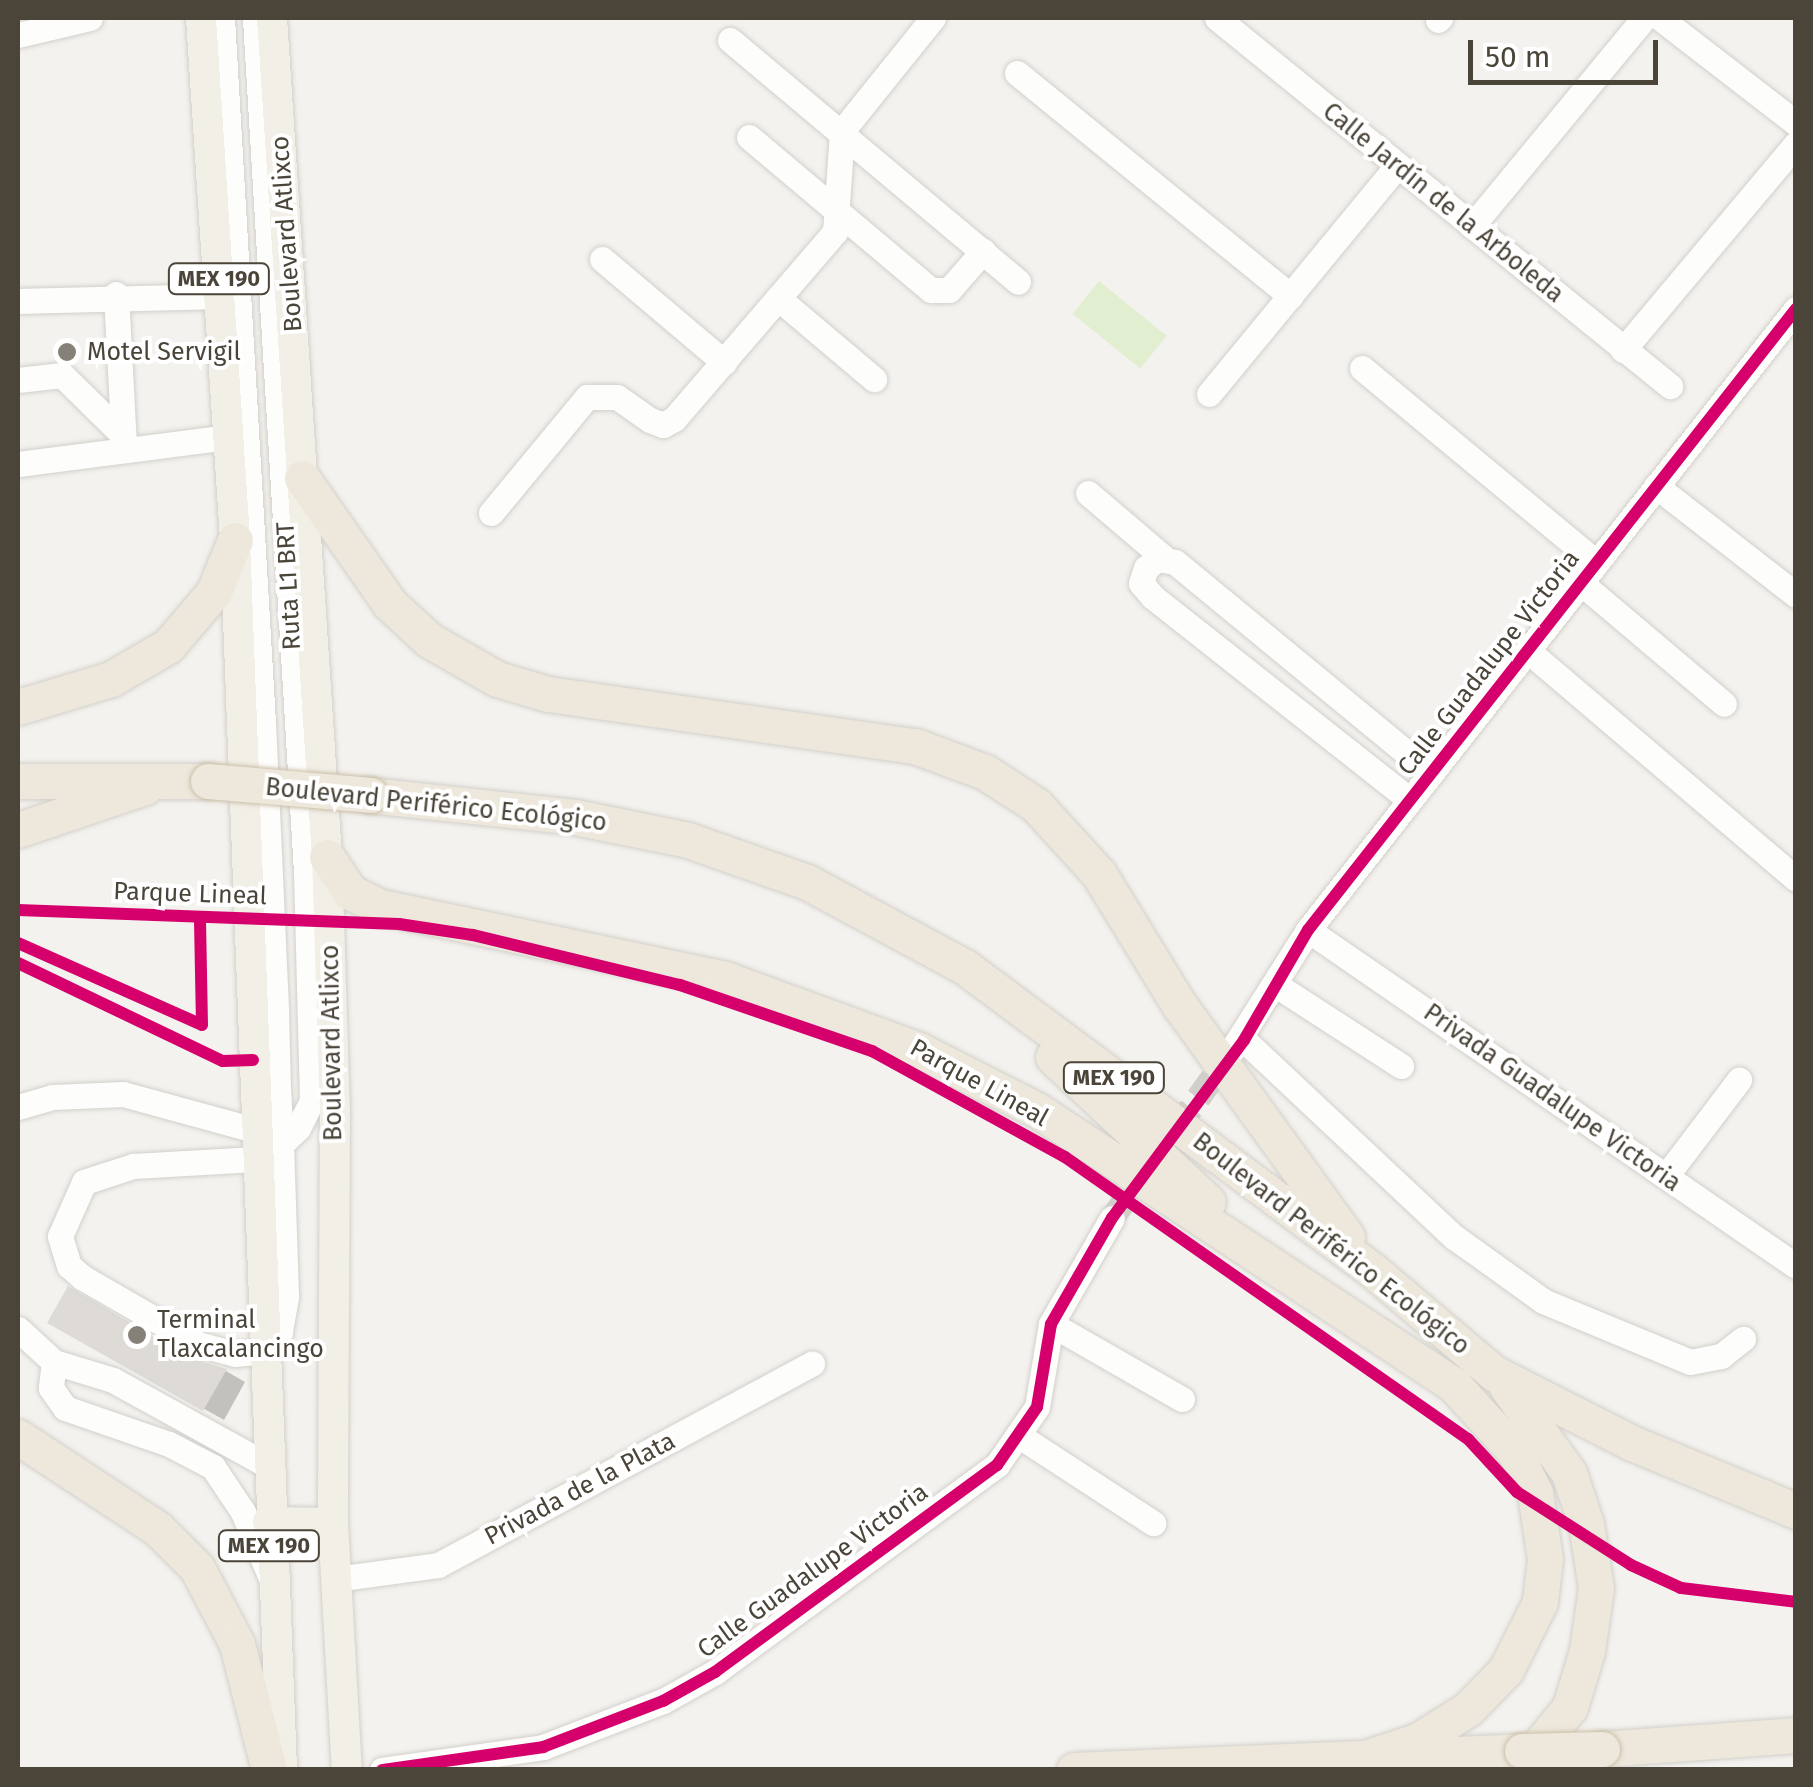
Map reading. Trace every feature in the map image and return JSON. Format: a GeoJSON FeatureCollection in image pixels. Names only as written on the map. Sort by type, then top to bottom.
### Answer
{"type":"FeatureCollection","features":[{"type":"Feature","properties":{"kind":"highway"},"geometry":{"type":"LineString","coordinates":[[302,478],[390,604],[440,648],[497,680],[548,694],[887,740],[958,759],[1036,805],[1099,874],[1180,1006],[1372,1270]]}},
{"type":"Feature","properties":{"kind":"highway"},"geometry":{"type":"LineString","coordinates":[[18,707],[111,679],[168,646],[214,592],[235,540]]}},
{"type":"Feature","properties":{"kind":"highway"},"geometry":{"type":"LineString","coordinates":[[18,830],[165,780]]}},
{"type":"Feature","properties":{"kind":"highway","name":"Boulevard Periférico Ecológico"},"geometry":{"type":"LineString","coordinates":[[18,781],[208,781],[574,817],[688,840],[807,882],[965,967],[1372,1270],[1494,1373],[1632,1443],[1796,1511]]}},
{"type":"Feature","properties":{"kind":"highway"},"geometry":{"type":"LineString","coordinates":[[327,857],[350,892],[381,907],[692,970],[792,1000],[919,1050],[1037,1110],[1466,1396],[1515,1452],[1541,1515],[1545,1559],[1540,1602],[1506,1670],[1444,1727],[1359,1760]]}},
{"type":"Feature","properties":{"kind":"highway"},"geometry":{"type":"LineString","coordinates":[[965,967],[1270,1262]]}},
{"type":"Feature","properties":{"kind":"highway"},"geometry":{"type":"LineString","coordinates":[[1494,1373],[1537,1420],[1569,1473],[1586,1524],[1596,1588],[1570,1707],[1520,1760]]}},
{"type":"Feature","properties":{"kind":"highway"},"geometry":{"type":"LineString","coordinates":[[18,1437],[158,1529],[197,1568],[237,1644],[270,1770]]}},
{"type":"Feature","properties":{"kind":"highway"},"geometry":{"type":"LineString","coordinates":[[1074,1770],[1359,1760],[1520,1760],[1602,1749],[1796,1735]]}},
{"type":"Feature","properties":{"kind":"main road","name":"MEX 190"},"geometry":{"type":"LineString","coordinates":[[201,18],[235,540],[264,1145],[268,1522],[282,1770]]}},
{"type":"Feature","properties":{"kind":"main road","name":"Boulevard Atlixco"},"geometry":{"type":"LineString","coordinates":[[272,18],[327,857],[335,1112],[334,1523],[347,1770]]}},
{"type":"Feature","properties":{"kind":"main road"},"geometry":{"type":"LineString","coordinates":[[268,1522],[334,1523]]}},
{"type":"Feature","properties":{"kind":"street"},"geometry":{"type":"LineString","coordinates":[[18,34],[90,18]]}},
{"type":"Feature","properties":{"kind":"street","name":"Ruta L1 BRT"},"geometry":{"type":"LineString","coordinates":[[222,18],[264,1145],[304,1120],[312,1091],[306,872],[255,18]]}},
{"type":"Feature","properties":{"kind":"street"},"geometry":{"type":"LineString","coordinates":[[490,512],[587,397],[617,397],[663,424],[724,362],[836,232],[842,131],[934,18]]}},
{"type":"Feature","properties":{"kind":"street","name":"Calle Jardín de la Arboleda"},"geometry":{"type":"LineString","coordinates":[[1217,18],[1670,386]]}},
{"type":"Feature","properties":{"kind":"street"},"geometry":{"type":"LineString","coordinates":[[1472,226],[1644,18]]}},
{"type":"Feature","properties":{"kind":"street"},"geometry":{"type":"LineString","coordinates":[[1660,18],[1796,122]]}},
{"type":"Feature","properties":{"kind":"street"},"geometry":{"type":"LineString","coordinates":[[730,40],[1018,282]]}},
{"type":"Feature","properties":{"kind":"street"},"geometry":{"type":"LineString","coordinates":[[1017,73],[1290,296]]}},
{"type":"Feature","properties":{"kind":"street"},"geometry":{"type":"LineString","coordinates":[[749,136],[940,294],[983,251]]}},
{"type":"Feature","properties":{"kind":"street"},"geometry":{"type":"LineString","coordinates":[[1623,350],[1796,144]]}},
{"type":"Feature","properties":{"kind":"street"},"geometry":{"type":"LineString","coordinates":[[1209,394],[1397,166]]}},
{"type":"Feature","properties":{"kind":"street"},"geometry":{"type":"LineString","coordinates":[[602,260],[724,362]]}},
{"type":"Feature","properties":{"kind":"street"},"geometry":{"type":"LineString","coordinates":[[18,301],[116,294],[220,296]]}},
{"type":"Feature","properties":{"kind":"street"},"geometry":{"type":"LineString","coordinates":[[116,294],[124,442]]}},
{"type":"Feature","properties":{"kind":"street"},"geometry":{"type":"LineString","coordinates":[[778,298],[874,379]]}},
{"type":"Feature","properties":{"kind":"street","name":"Calle Guadalupe Victoria"},"geometry":{"type":"LineString","coordinates":[[1742,1340],[1721,1356],[1690,1362],[1543,1301],[1454,1238],[1237,1047],[1308,930],[1796,309]]}},
{"type":"Feature","properties":{"kind":"street"},"geometry":{"type":"LineString","coordinates":[[1362,368],[1589,572],[1724,704]]}},
{"type":"Feature","properties":{"kind":"street"},"geometry":{"type":"LineString","coordinates":[[18,380],[62,375],[124,442]]}},
{"type":"Feature","properties":{"kind":"street"},"geometry":{"type":"LineString","coordinates":[[18,464],[124,442],[229,437]]}},
{"type":"Feature","properties":{"kind":"street"},"geometry":{"type":"LineString","coordinates":[[1656,486],[1796,596]]}},
{"type":"Feature","properties":{"kind":"street"},"geometry":{"type":"LineString","coordinates":[[1088,493],[1431,773]]}},
{"type":"Feature","properties":{"kind":"street"},"geometry":{"type":"LineString","coordinates":[[1164,558],[1146,568],[1141,583],[1153,597],[1410,800]]}},
{"type":"Feature","properties":{"kind":"street"},"geometry":{"type":"LineString","coordinates":[[1528,650],[1796,880]]}},
{"type":"Feature","properties":{"kind":"street","name":"Privada Guadalupe Victoria"},"geometry":{"type":"LineString","coordinates":[[1308,930],[1796,1266]]}},
{"type":"Feature","properties":{"kind":"street"},"geometry":{"type":"LineString","coordinates":[[1276,985],[1402,1066]]}},
{"type":"Feature","properties":{"kind":"street"},"geometry":{"type":"LineString","coordinates":[[1666,1176],[1738,1080]]}},
{"type":"Feature","properties":{"kind":"street"},"geometry":{"type":"LineString","coordinates":[[18,1107],[53,1097],[123,1094],[264,1145]]}},
{"type":"Feature","properties":{"kind":"street"},"geometry":{"type":"LineString","coordinates":[[264,1145],[106,1171],[75,1190],[60,1236],[69,1266],[140,1314],[220,1352],[266,1350]]}},
{"type":"Feature","properties":{"kind":"street","name":"Calle Guadalupe Victoria"},"geometry":{"type":"LineString","coordinates":[[382,1770],[543,1747],[662,1701],[840,1582],[997,1465],[1021,1437],[1036,1407],[1051,1324],[1112,1218]]}},
{"type":"Feature","properties":{"kind":"street"},"geometry":{"type":"LineString","coordinates":[[1051,1324],[1182,1399]]}},
{"type":"Feature","properties":{"kind":"street"},"geometry":{"type":"LineString","coordinates":[[18,1328],[54,1362],[113,1380],[267,1465]]}},
{"type":"Feature","properties":{"kind":"street"},"geometry":{"type":"LineString","coordinates":[[54,1362],[51,1388],[65,1408],[169,1444],[212,1467],[242,1512],[271,1578]]}},
{"type":"Feature","properties":{"kind":"street","name":"Privada de la Plata"},"geometry":{"type":"LineString","coordinates":[[336,1579],[438,1564],[812,1364]]}},
{"type":"Feature","properties":{"kind":"street"},"geometry":{"type":"LineString","coordinates":[[1021,1437],[1153,1523]]}},
{"type":"Feature","properties":{"kind":"green space"},"geometry":{"type":"Polygon","coordinates":[[[1099,281],[1167,336],[1140,368],[1073,314],[1099,281]]]}},
{"type":"Feature","properties":{"kind":"building"},"geometry":{"type":"Polygon","coordinates":[[[68,1286],[190,1358],[227,1369],[203,1411],[47,1323],[68,1286]]]}},
{"type":"Feature","properties":{"kind":"tunnel"},"geometry":{"type":"LineString","coordinates":[[1112,1218],[1230,1053]]}},
{"type":"Feature","properties":{"kind":"cycle path"},"geometry":{"type":"LineString","coordinates":[[382,1770],[543,1747],[663,1701],[715,1672],[997,1465],[1037,1407],[1051,1324],[1112,1218],[1244,1040],[1308,930],[1796,309]]}},
{"type":"Feature","properties":{"kind":"cycle path","name":"Parque Lineal"},"geometry":{"type":"LineString","coordinates":[[18,910],[399,924],[473,935],[680,985],[872,1051],[1065,1157],[1468,1439],[1517,1492],[1631,1565],[1681,1588],[1796,1602]]}},
{"type":"Feature","properties":{"kind":"cycle path","name":"Parque Lineal"},"geometry":{"type":"LineString","coordinates":[[18,943],[202,1025],[200,917]]}},
{"type":"Feature","properties":{"kind":"cycle path"},"geometry":{"type":"LineString","coordinates":[[18,963],[223,1061],[253,1060]]}},
{"type":"Feature","properties":{"kind":"place","name":"Motel Servigil"},"geometry":{"type":"Point","coordinates":[67,352]}},
{"type":"Feature","properties":{"kind":"place","name":"Terminal Tlaxcalancingo"},"geometry":{"type":"Point","coordinates":[137,1335]}}]}
